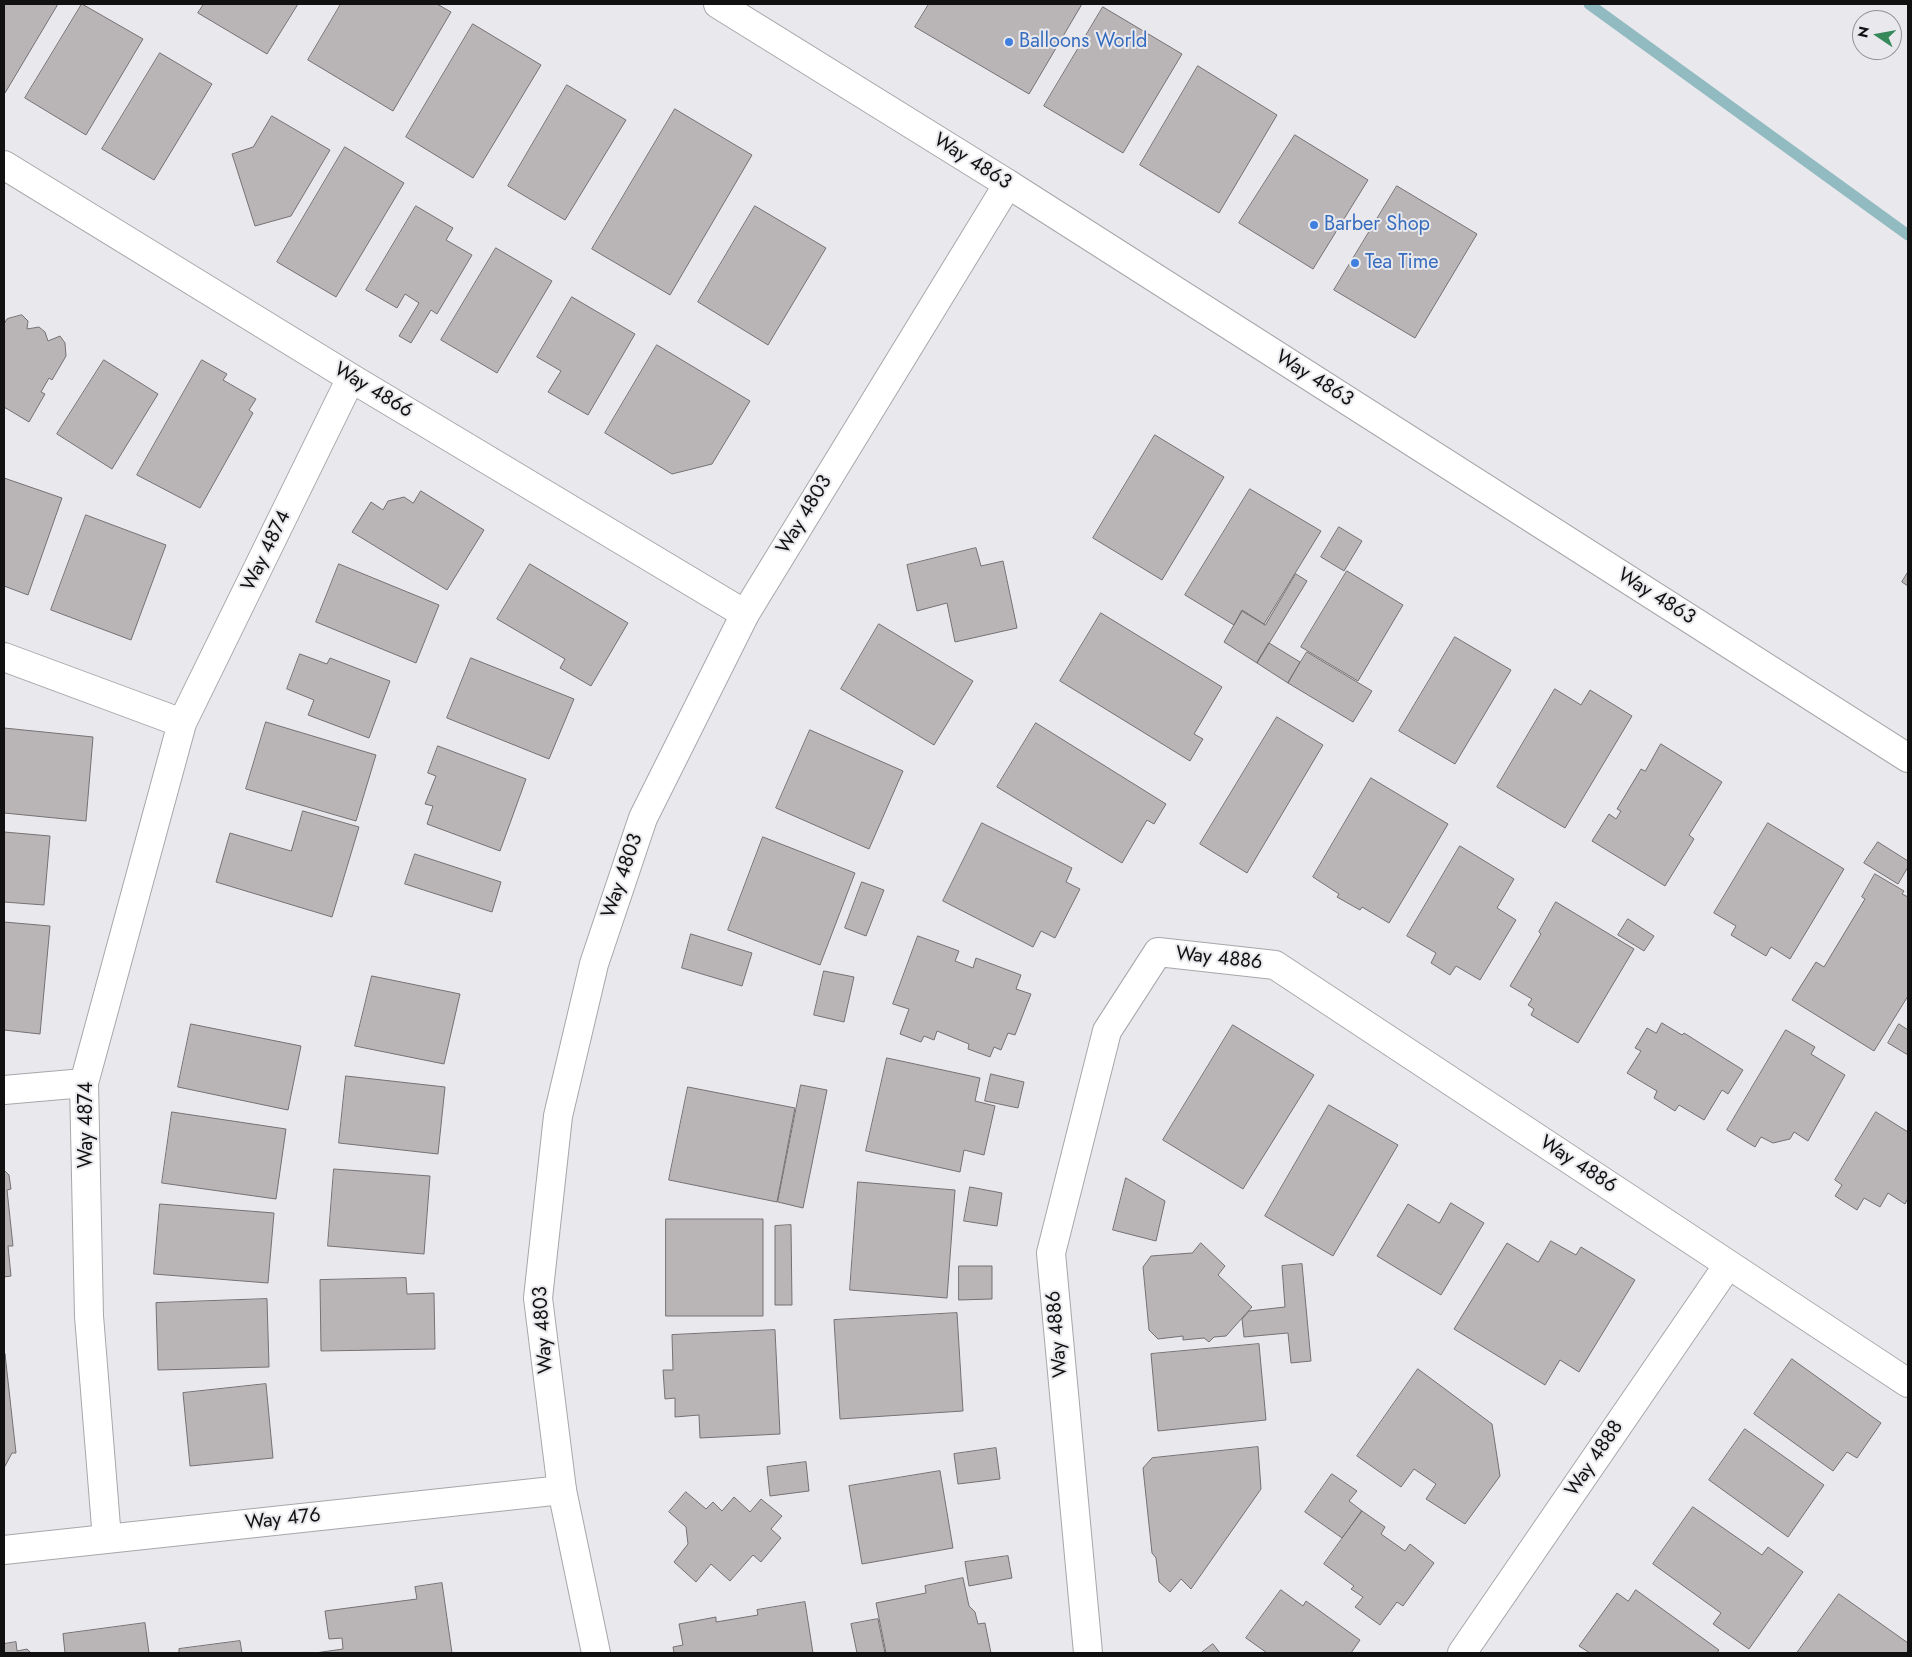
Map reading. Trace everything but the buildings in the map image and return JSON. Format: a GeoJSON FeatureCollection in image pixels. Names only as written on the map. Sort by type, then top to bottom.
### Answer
{"type":"FeatureCollection","features":[{"type":"Feature","properties":{"kind":"street","name":"Way 4863"},"geometry":{"type":"LineString","coordinates":[[718,4],[1008,184],[1908,758]]}},
{"type":"Feature","properties":{"kind":"street","name":"Way 4866"},"geometry":{"type":"LineString","coordinates":[[4,165],[351,378],[744,614]]}},
{"type":"Feature","properties":{"kind":"street","name":"Way 4803"},"geometry":{"type":"LineString","coordinates":[[596,1653],[562,1490],[538,1298],[558,1116],[594,964],[643,818],[744,614],[1008,184]]}},
{"type":"Feature","properties":{"kind":"street","name":"Way 4874"},"geometry":{"type":"LineString","coordinates":[[107,1539],[89,1316],[84,1083],[182,723],[351,378]]}},
{"type":"Feature","properties":{"kind":"street"},"geometry":{"type":"LineString","coordinates":[[4,657],[182,723]]}},
{"type":"Feature","properties":{"kind":"street","name":"Way 4886"},"geometry":{"type":"LineString","coordinates":[[1088,1653],[1051,1253],[1107,1031],[1158,952],[1275,965],[1908,1383]]}},
{"type":"Feature","properties":{"kind":"street"},"geometry":{"type":"LineString","coordinates":[[4,1090],[84,1083]]}},
{"type":"Feature","properties":{"kind":"street","name":"Way 4888"},"geometry":{"type":"LineString","coordinates":[[1462,1653],[1728,1265]]}},
{"type":"Feature","properties":{"kind":"street","name":"Way 476"},"geometry":{"type":"LineString","coordinates":[[4,1550],[562,1490]]}},
{"type":"Feature","properties":{"kind":"waterway"},"geometry":{"type":"LineString","coordinates":[[1589,4],[1908,235]]}},
{"type":"Feature","properties":{"kind":"place","name":"Balloons World"},"geometry":{"type":"Point","coordinates":[1009,42]}},
{"type":"Feature","properties":{"kind":"place","name":"Barber Shop"},"geometry":{"type":"Point","coordinates":[1314,225]}},
{"type":"Feature","properties":{"kind":"place","name":"Tea Time"},"geometry":{"type":"Point","coordinates":[1355,263]}}]}
